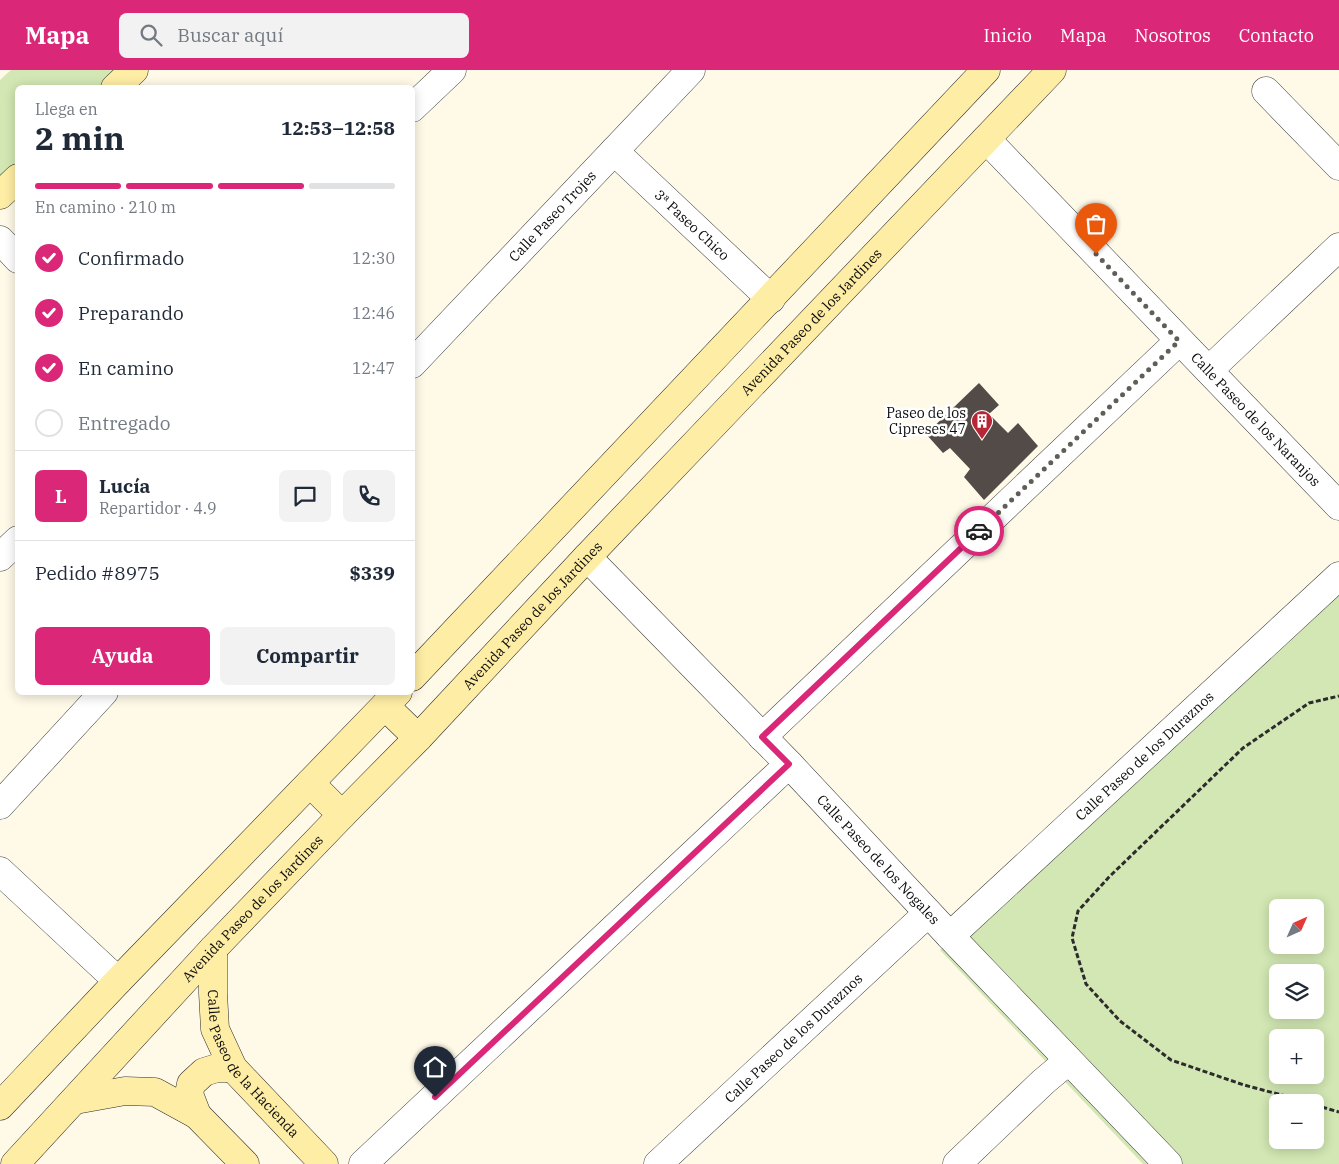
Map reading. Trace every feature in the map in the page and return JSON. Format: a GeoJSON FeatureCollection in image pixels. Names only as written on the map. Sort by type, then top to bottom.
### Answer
{"type":"FeatureCollection","features":[{"type":"Feature","properties":{"kind":"street"},"geometry":{"type":"LineString","coordinates":[[118,85],[134,70]]}},
{"type":"Feature","properties":{"kind":"street"},"geometry":{"type":"LineString","coordinates":[[415,105],[452,70]]}},
{"type":"Feature","properties":{"kind":"street","name":"Calle Paseo Trojes"},"geometry":{"type":"LineString","coordinates":[[415,361],[691,70]]}},
{"type":"Feature","properties":{"kind":"street"},"geometry":{"type":"LineString","coordinates":[[415,674],[986,70]]}},
{"type":"Feature","properties":{"kind":"street","name":"Avenida Paseo de los Jardines"},"geometry":{"type":"LineString","coordinates":[[15,1164],[213,948],[418,738],[587,557],[1052,70]]}},
{"type":"Feature","properties":{"kind":"street"},"geometry":{"type":"LineString","coordinates":[[1266,91],[1339,166]]}},
{"type":"Feature","properties":{"kind":"street","name":"Calle Paseo de los Naranjos"},"geometry":{"type":"LineString","coordinates":[[986,138],[1339,506]]}},
{"type":"Feature","properties":{"kind":"street","name":"3ª Paseo Chico"},"geometry":{"type":"LineString","coordinates":[[614,151],[771,299]]}},
{"type":"Feature","properties":{"kind":"street"},"geometry":{"type":"LineString","coordinates":[[0,195],[15,181]]}},
{"type":"Feature","properties":{"kind":"street"},"geometry":{"type":"LineString","coordinates":[[0,240],[15,256]]}},
{"type":"Feature","properties":{"kind":"street"},"geometry":{"type":"LineString","coordinates":[[1209,370],[1339,248]]}},
{"type":"Feature","properties":{"kind":"street"},"geometry":{"type":"LineString","coordinates":[[762,737],[1179,341]]}},
{"type":"Feature","properties":{"kind":"street"},"geometry":{"type":"LineString","coordinates":[[0,557],[15,543]]}},
{"type":"Feature","properties":{"kind":"street","name":"Calle Paseo de los Nogales"},"geometry":{"type":"LineString","coordinates":[[587,557],[789,764],[1068,1061],[1168,1164]]}},
{"type":"Feature","properties":{"kind":"street","name":"Calle Paseo de los Duraznos"},"geometry":{"type":"LineString","coordinates":[[950,936],[1339,576]]}},
{"type":"Feature","properties":{"kind":"street"},"geometry":{"type":"LineString","coordinates":[[0,805],[101,695]]}},
{"type":"Feature","properties":{"kind":"street"},"geometry":{"type":"LineString","coordinates":[[0,1106],[118,981],[391,699],[418,738]]}},
{"type":"Feature","properties":{"kind":"street"},"geometry":{"type":"LineString","coordinates":[[364,1164],[789,764]]}},
{"type":"Feature","properties":{"kind":"street"},"geometry":{"type":"LineString","coordinates":[[310,782],[342,815]]}},
{"type":"Feature","properties":{"kind":"street"},"geometry":{"type":"LineString","coordinates":[[0,872],[118,981]]}},
{"type":"Feature","properties":{"kind":"street","name":"Calle Paseo de los Duraznos"},"geometry":{"type":"LineString","coordinates":[[658,1164],[928,913]]}},
{"type":"Feature","properties":{"kind":"street","name":"Calle Paseo de la Hacienda"},"geometry":{"type":"LineString","coordinates":[[213,948],[212,993],[215,1030],[233,1068],[324,1164]]}},
{"type":"Feature","properties":{"kind":"street"},"geometry":{"type":"LineString","coordinates":[[958,1164],[1043,1082],[1068,1061]]}},
{"type":"Feature","properties":{"kind":"street"},"geometry":{"type":"LineString","coordinates":[[197,1115],[189,1094],[191,1084],[204,1072],[217,1068],[233,1068]]}},
{"type":"Feature","properties":{"kind":"street"},"geometry":{"type":"LineString","coordinates":[[75,1100],[125,1091],[155,1092],[197,1115],[245,1164]]}},
{"type":"Feature","properties":{"kind":"path"},"geometry":{"type":"LineString","coordinates":[[1278,1094],[1244,1085],[1171,1060],[1120,1021],[1086,984],[1072,938],[1078,911],[1109,877],[1243,748],[1309,703],[1339,696]]}},
{"type":"Feature","properties":{"kind":"path"},"geometry":{"type":"LineString","coordinates":[[1324,1108],[1339,1112]]}},
{"type":"Feature","properties":{"kind":"green space"},"geometry":{"type":"Polygon","coordinates":[[[11,70],[125,70],[108,85],[15,85],[15,172],[0,186],[0,80],[11,70]]]}},
{"type":"Feature","properties":{"kind":"green space"},"geometry":{"type":"Polygon","coordinates":[[[1339,576],[1339,1164],[1143,1164],[940,950],[1339,576]]]}},
{"type":"Feature","properties":{"kind":"building","name":"Paseo de los Cipreses 47"},"geometry":{"type":"Polygon","coordinates":[[[979,383],[999,405],[989,414],[1008,433],[1018,423],[1038,446],[984,500],[964,477],[970,469],[950,448],[943,453],[926,434],[979,383]]]}},
{"type":"Feature","properties":{"kind":"way so far"},"geometry":{"type":"LineString","coordinates":[[979,531],[1179,341],[1096,254]]}},
{"type":"Feature","properties":{"kind":"place","name":"Paseo de los Cipreses 47"},"geometry":{"type":"Point","coordinates":[982,440]}},
{"type":"Feature","properties":{"kind":"route"},"geometry":{"type":"LineString","coordinates":[[435,1097],[789,764],[762,737],[979,531]]}}]}
